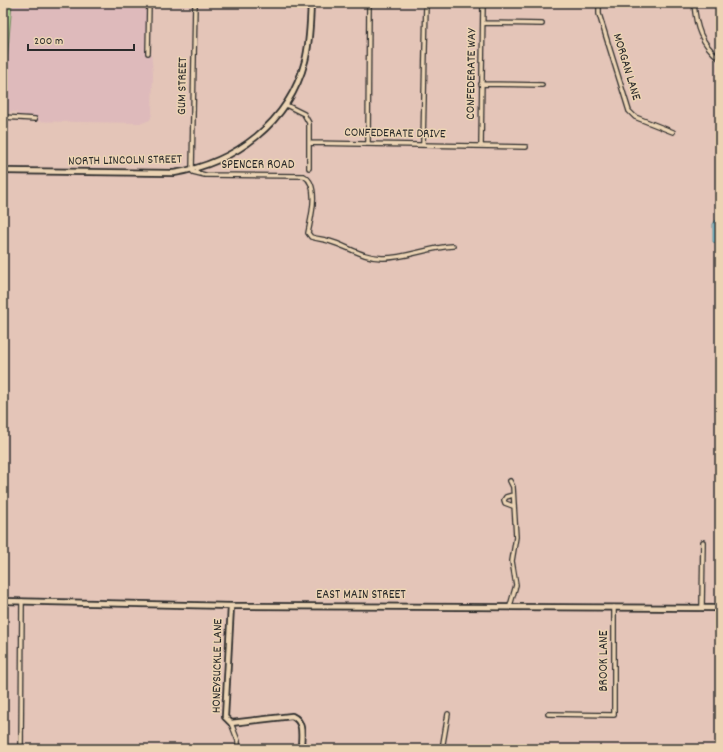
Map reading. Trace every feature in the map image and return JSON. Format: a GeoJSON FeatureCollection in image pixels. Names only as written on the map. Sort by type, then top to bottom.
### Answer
{"type":"FeatureCollection","features":[{"type":"Feature","properties":{"kind":"street"},"geometry":{"type":"LineString","coordinates":[[148,53],[149,3]]}},
{"type":"Feature","properties":{"kind":"street","name":"GUM STREET"},"geometry":{"type":"LineString","coordinates":[[192,170],[195,3]]}},
{"type":"Feature","properties":{"kind":"street","name":"NORTH LINCOLN STREET"},"geometry":{"type":"LineString","coordinates":[[3,171],[155,174],[192,170],[224,158],[243,147],[264,130],[286,105],[297,84],[305,60],[310,34],[311,3]]}},
{"type":"Feature","properties":{"kind":"street"},"geometry":{"type":"LineString","coordinates":[[368,143],[369,3]]}},
{"type":"Feature","properties":{"kind":"street"},"geometry":{"type":"LineString","coordinates":[[423,144],[426,3]]}},
{"type":"Feature","properties":{"kind":"street","name":"CONFEDERATE WAY"},"geometry":{"type":"LineString","coordinates":[[481,146],[483,3]]}},
{"type":"Feature","properties":{"kind":"street","name":"MORGAN LANE"},"geometry":{"type":"LineString","coordinates":[[599,3],[599,14],[629,111],[635,117],[674,132]]}},
{"type":"Feature","properties":{"kind":"street"},"geometry":{"type":"LineString","coordinates":[[694,3],[695,18],[703,42],[720,59]]}},
{"type":"Feature","properties":{"kind":"street"},"geometry":{"type":"LineString","coordinates":[[483,23],[542,24]]}},
{"type":"Feature","properties":{"kind":"street"},"geometry":{"type":"LineString","coordinates":[[481,84],[542,85]]}},
{"type":"Feature","properties":{"kind":"street"},"geometry":{"type":"LineString","coordinates":[[286,105],[304,114],[309,122],[309,168]]}},
{"type":"Feature","properties":{"kind":"street"},"geometry":{"type":"LineString","coordinates":[[3,117],[35,118]]}},
{"type":"Feature","properties":{"kind":"street","name":"CONFEDERATE DRIVE"},"geometry":{"type":"LineString","coordinates":[[309,143],[526,147]]}},
{"type":"Feature","properties":{"kind":"street","name":"SPENCER ROAD"},"geometry":{"type":"LineString","coordinates":[[192,170],[197,174],[205,175],[304,176],[311,184],[312,191],[313,214],[308,233],[311,237],[328,240],[376,258],[389,258],[441,247],[453,246]]}},
{"type":"Feature","properties":{"kind":"street"},"geometry":{"type":"LineString","coordinates":[[510,481],[513,487],[516,537],[512,562],[516,585],[510,606]]}},
{"type":"Feature","properties":{"kind":"street"},"geometry":{"type":"LineString","coordinates":[[513,495],[506,497],[504,500],[505,503],[513,506]]}},
{"type":"Feature","properties":{"kind":"street"},"geometry":{"type":"LineString","coordinates":[[702,607],[703,542]]}},
{"type":"Feature","properties":{"kind":"street","name":"EAST MAIN STREET"},"geometry":{"type":"LineString","coordinates":[[3,601],[231,606],[720,608]]}},
{"type":"Feature","properties":{"kind":"street"},"geometry":{"type":"LineString","coordinates":[[21,749],[22,601]]}},
{"type":"Feature","properties":{"kind":"street","name":"HONEYSUCKLE LANE"},"geometry":{"type":"LineString","coordinates":[[231,606],[225,716],[231,723],[292,716],[301,724],[301,749]]}},
{"type":"Feature","properties":{"kind":"street","name":"BROOK LANE"},"geometry":{"type":"LineString","coordinates":[[548,714],[614,715],[614,607]]}},
{"type":"Feature","properties":{"kind":"street"},"geometry":{"type":"LineString","coordinates":[[442,749],[448,714]]}},
{"type":"Feature","properties":{"kind":"street"},"geometry":{"type":"LineString","coordinates":[[163,749],[238,749],[238,741],[231,723]]}},
{"type":"Feature","properties":{"kind":"shaded area"},"geometry":{"type":"Polygon","coordinates":[[[3,3],[146,3],[146,51],[151,52],[153,73],[152,114],[150,120],[142,123],[16,121],[17,112],[3,111],[3,3]]]}},
{"type":"Feature","properties":{"kind":"green space"},"geometry":{"type":"Polygon","coordinates":[[[3,3],[12,3],[7,62],[3,62],[3,3]]]}},
{"type":"Feature","properties":{"kind":"water"},"geometry":{"type":"Polygon","coordinates":[[[716,220],[720,220],[720,244],[713,242],[713,224],[716,220]]]}}]}
